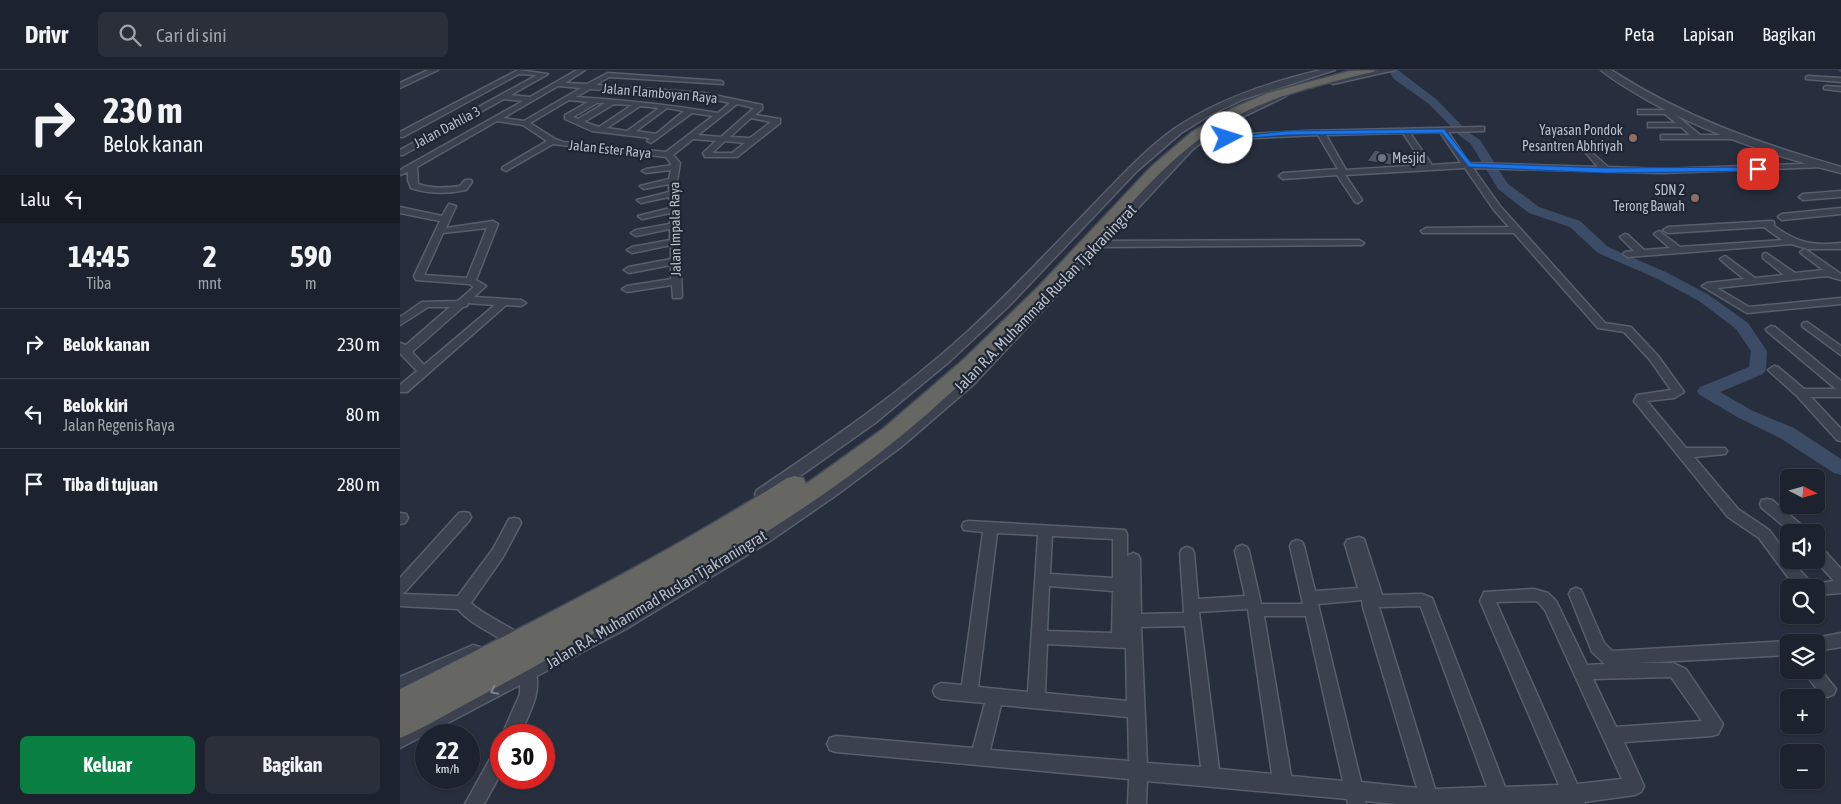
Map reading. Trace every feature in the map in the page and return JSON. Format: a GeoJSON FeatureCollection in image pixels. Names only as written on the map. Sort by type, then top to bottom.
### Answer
{"type":"FeatureCollection","features":[{"type":"Feature","properties":{"kind":"highway","name":"Jalan R.A. Muhammad Ruslan Tjakraningrat"},"geometry":{"type":"LineString","coordinates":[[400,703],[512,646],[729,526],[812,474],[929,386],[978,342],[1174,140],[1214,115],[1258,94],[1299,81],[1346,70]]}},
{"type":"Feature","properties":{"kind":"highway","name":"Jalan R.A. Muhammad Ruslan Tjakraningrat"},"geometry":{"type":"LineString","coordinates":[[400,724],[565,637],[744,535],[863,455],[948,387],[1003,336],[1152,175],[1201,132],[1235,111],[1281,93],[1369,70]]}},
{"type":"Feature","properties":{"kind":"street"},"geometry":{"type":"LineString","coordinates":[[400,86],[434,70]]}},
{"type":"Feature","properties":{"kind":"street"},"geometry":{"type":"LineString","coordinates":[[400,173],[582,70]]}},
{"type":"Feature","properties":{"kind":"street","name":"Jalan R.A. Muhammad Ruslan Tjakraningrat"},"geometry":{"type":"LineString","coordinates":[[400,687],[510,636],[635,570],[756,499],[864,425],[927,376],[972,334],[1128,175],[1189,124],[1240,97],[1290,80],[1331,70]]}},
{"type":"Feature","properties":{"kind":"street","name":"Jalan R.A. Muhammad Ruslan Tjakraningrat"},"geometry":{"type":"LineString","coordinates":[[400,738],[528,674],[642,611],[738,554],[868,464],[960,389],[1164,174],[1204,136],[1246,111],[1288,94],[1328,83],[1390,70]]}},
{"type":"Feature","properties":{"kind":"street"},"geometry":{"type":"LineString","coordinates":[[1605,70],[1664,106],[1737,137],[1841,170]]}},
{"type":"Feature","properties":{"kind":"street","name":"Jalan Dahlia 3"},"geometry":{"type":"LineString","coordinates":[[400,152],[404,148],[485,107],[546,73],[520,71],[475,95]]}},
{"type":"Feature","properties":{"kind":"street"},"geometry":{"type":"LineString","coordinates":[[1818,73],[1841,75]]}},
{"type":"Feature","properties":{"kind":"street"},"geometry":{"type":"LineString","coordinates":[[525,123],[606,75],[721,83],[704,95]]}},
{"type":"Feature","properties":{"kind":"street"},"geometry":{"type":"LineString","coordinates":[[1808,78],[1841,80]]}},
{"type":"Feature","properties":{"kind":"street","name":"Jalan Flamboyan Raya"},"geometry":{"type":"LineString","coordinates":[[557,84],[704,95],[758,106],[758,109],[750,116]]}},
{"type":"Feature","properties":{"kind":"street"},"geometry":{"type":"LineString","coordinates":[[1826,88],[1841,89]]}},
{"type":"Feature","properties":{"kind":"street"},"geometry":{"type":"LineString","coordinates":[[600,130],[657,92]]}},
{"type":"Feature","properties":{"kind":"street"},"geometry":{"type":"LineString","coordinates":[[400,135],[475,95],[531,99]]}},
{"type":"Feature","properties":{"kind":"street"},"geometry":{"type":"LineString","coordinates":[[567,98],[666,106],[719,115]]}},
{"type":"Feature","properties":{"kind":"street"},"geometry":{"type":"LineString","coordinates":[[595,100],[568,116],[591,129],[657,136]]}},
{"type":"Feature","properties":{"kind":"street"},"geometry":{"type":"LineString","coordinates":[[646,171],[675,165],[668,155],[738,101]]}},
{"type":"Feature","properties":{"kind":"street"},"geometry":{"type":"LineString","coordinates":[[579,122],[612,102]]}},
{"type":"Feature","properties":{"kind":"street"},"geometry":{"type":"LineString","coordinates":[[459,104],[485,107]]}},
{"type":"Feature","properties":{"kind":"street"},"geometry":{"type":"LineString","coordinates":[[630,133],[666,106]]}},
{"type":"Feature","properties":{"kind":"street"},"geometry":{"type":"LineString","coordinates":[[637,151],[692,110]]}},
{"type":"Feature","properties":{"kind":"street"},"geometry":{"type":"LineString","coordinates":[[1641,112],[1667,112],[1698,137]]}},
{"type":"Feature","properties":{"kind":"street"},"geometry":{"type":"LineString","coordinates":[[750,116],[777,121],[734,155],[706,154],[723,139],[750,116]]}},
{"type":"Feature","properties":{"kind":"street","name":"Jalan Ester Raya"},"geometry":{"type":"LineString","coordinates":[[498,119],[525,123],[552,141],[562,144],[668,155]]}},
{"type":"Feature","properties":{"kind":"street"},"geometry":{"type":"LineString","coordinates":[[1651,125],[1683,125]]}},
{"type":"Feature","properties":{"kind":"street"},"geometry":{"type":"LineString","coordinates":[[1204,136],[1227,138],[1281,133],[1480,129]]}},
{"type":"Feature","properties":{"kind":"street"},"geometry":{"type":"LineString","coordinates":[[1444,131],[1469,165],[1490,200],[1603,326],[1627,329],[1666,373],[1678,390],[1677,393],[1641,398],[1639,400],[1736,516],[1766,536],[1798,579]]}},
{"type":"Feature","properties":{"kind":"street"},"geometry":{"type":"LineString","coordinates":[[1405,132],[1429,167]]}},
{"type":"Feature","properties":{"kind":"street"},"geometry":{"type":"LineString","coordinates":[[1321,133],[1358,200]]}},
{"type":"Feature","properties":{"kind":"street"},"geometry":{"type":"LineString","coordinates":[[692,137],[752,141]]}},
{"type":"Feature","properties":{"kind":"street"},"geometry":{"type":"LineString","coordinates":[[1664,137],[1737,137]]}},
{"type":"Feature","properties":{"kind":"street"},"geometry":{"type":"LineString","coordinates":[[506,169],[552,141]]}},
{"type":"Feature","properties":{"kind":"street"},"geometry":{"type":"LineString","coordinates":[[404,148],[441,150]]}},
{"type":"Feature","properties":{"kind":"street"},"geometry":{"type":"LineString","coordinates":[[1590,153],[1606,170]]}},
{"type":"Feature","properties":{"kind":"street","name":"Jalan Impala Raya"},"geometry":{"type":"LineString","coordinates":[[675,165],[673,181],[676,296]]}},
{"type":"Feature","properties":{"kind":"street"},"geometry":{"type":"LineString","coordinates":[[1283,176],[1341,171],[1469,165],[1606,170],[1707,171],[1824,165]]}},
{"type":"Feature","properties":{"kind":"street"},"geometry":{"type":"LineString","coordinates":[[413,166],[412,180],[414,186]]}},
{"type":"Feature","properties":{"kind":"street"},"geometry":{"type":"LineString","coordinates":[[1306,174],[1310,183]]}},
{"type":"Feature","properties":{"kind":"street"},"geometry":{"type":"LineString","coordinates":[[644,186],[673,181]]}},
{"type":"Feature","properties":{"kind":"street"},"geometry":{"type":"LineString","coordinates":[[400,183],[440,192],[464,188],[468,182]]}},
{"type":"Feature","properties":{"kind":"street"},"geometry":{"type":"LineString","coordinates":[[641,200],[674,194]]}},
{"type":"Feature","properties":{"kind":"street"},"geometry":{"type":"LineString","coordinates":[[1803,197],[1841,194]]}},
{"type":"Feature","properties":{"kind":"street"},"geometry":{"type":"LineString","coordinates":[[424,371],[403,348],[464,302],[481,286],[480,283],[420,278],[419,276],[452,206]]}},
{"type":"Feature","properties":{"kind":"street"},"geometry":{"type":"LineString","coordinates":[[400,210],[445,219]]}},
{"type":"Feature","properties":{"kind":"street"},"geometry":{"type":"LineString","coordinates":[[642,216],[674,210]]}},
{"type":"Feature","properties":{"kind":"street"},"geometry":{"type":"LineString","coordinates":[[1782,217],[1841,211]]}},
{"type":"Feature","properties":{"kind":"street"},"geometry":{"type":"LineString","coordinates":[[441,231],[493,224],[471,282]]}},
{"type":"Feature","properties":{"kind":"street"},"geometry":{"type":"LineString","coordinates":[[1678,250],[1663,232],[1768,224],[1790,242]]}},
{"type":"Feature","properties":{"kind":"street"},"geometry":{"type":"LineString","coordinates":[[636,233],[674,226]]}},
{"type":"Feature","properties":{"kind":"street"},"geometry":{"type":"LineString","coordinates":[[1426,231],[1516,230]]}},
{"type":"Feature","properties":{"kind":"street"},"geometry":{"type":"LineString","coordinates":[[1625,237],[1642,253]]}},
{"type":"Feature","properties":{"kind":"street"},"geometry":{"type":"LineString","coordinates":[[632,250],[674,242]]}},
{"type":"Feature","properties":{"kind":"street"},"geometry":{"type":"LineString","coordinates":[[1628,254],[1790,242],[1810,248],[1841,246]]}},
{"type":"Feature","properties":{"kind":"street"},"geometry":{"type":"LineString","coordinates":[[1098,244],[1359,243]]}},
{"type":"Feature","properties":{"kind":"street"},"geometry":{"type":"LineString","coordinates":[[1805,252],[1837,275]]}},
{"type":"Feature","properties":{"kind":"street"},"geometry":{"type":"LineString","coordinates":[[1766,256],[1792,276]]}},
{"type":"Feature","properties":{"kind":"street"},"geometry":{"type":"LineString","coordinates":[[1725,259],[1751,280]]}},
{"type":"Feature","properties":{"kind":"street"},"geometry":{"type":"LineString","coordinates":[[629,270],[674,261]]}},
{"type":"Feature","properties":{"kind":"street"},"geometry":{"type":"LineString","coordinates":[[1837,275],[1792,276],[1707,286],[1747,310],[1841,302]]}},
{"type":"Feature","properties":{"kind":"street"},"geometry":{"type":"LineString","coordinates":[[628,289],[676,281]]}},
{"type":"Feature","properties":{"kind":"street"},"geometry":{"type":"LineString","coordinates":[[400,322],[426,304],[464,302],[521,303]]}},
{"type":"Feature","properties":{"kind":"street"},"geometry":{"type":"LineString","coordinates":[[404,389],[504,302]]}},
{"type":"Feature","properties":{"kind":"street"},"geometry":{"type":"LineString","coordinates":[[1807,325],[1841,352]]}},
{"type":"Feature","properties":{"kind":"street"},"geometry":{"type":"LineString","coordinates":[[1771,329],[1841,387]]}},
{"type":"Feature","properties":{"kind":"street"},"geometry":{"type":"LineString","coordinates":[[1774,370],[1801,393],[1841,437]]}},
{"type":"Feature","properties":{"kind":"street"},"geometry":{"type":"LineString","coordinates":[[1801,393],[1841,393]]}},
{"type":"Feature","properties":{"kind":"street"},"geometry":{"type":"LineString","coordinates":[[1684,452],[1721,451]]}},
{"type":"Feature","properties":{"kind":"street"},"geometry":{"type":"LineString","coordinates":[[1767,504],[1791,524]]}},
{"type":"Feature","properties":{"kind":"street"},"geometry":{"type":"LineString","coordinates":[[400,588],[464,517]]}},
{"type":"Feature","properties":{"kind":"street"},"geometry":{"type":"LineString","coordinates":[[462,603],[498,553],[514,523]]}},
{"type":"Feature","properties":{"kind":"street"},"geometry":{"type":"LineString","coordinates":[[969,526],[1120,534],[1120,585],[1135,710],[1138,771],[1137,804]]}},
{"type":"Feature","properties":{"kind":"street"},"geometry":{"type":"LineString","coordinates":[[969,694],[991,527]]}},
{"type":"Feature","properties":{"kind":"street"},"geometry":{"type":"LineString","coordinates":[[1036,700],[1046,530]]}},
{"type":"Feature","properties":{"kind":"street"},"geometry":{"type":"LineString","coordinates":[[1297,546],[1357,798]]}},
{"type":"Feature","properties":{"kind":"street"},"geometry":{"type":"LineString","coordinates":[[1242,550],[1254,606],[1283,784]]}},
{"type":"Feature","properties":{"kind":"street"},"geometry":{"type":"LineString","coordinates":[[1187,553],[1210,776]]}},
{"type":"Feature","properties":{"kind":"street"},"geometry":{"type":"LineString","coordinates":[[1126,641],[1133,621],[1133,559]]}},
{"type":"Feature","properties":{"kind":"street"},"geometry":{"type":"LineString","coordinates":[[1825,561],[1841,579]]}},
{"type":"Feature","properties":{"kind":"street"},"geometry":{"type":"LineString","coordinates":[[1043,580],[1120,585]]}},
{"type":"Feature","properties":{"kind":"street"},"geometry":{"type":"LineString","coordinates":[[1825,588],[1841,587]]}},
{"type":"Feature","properties":{"kind":"street"},"geometry":{"type":"LineString","coordinates":[[1576,594],[1598,647],[1608,658],[1780,648]]}},
{"type":"Feature","properties":{"kind":"street"},"geometry":{"type":"LineString","coordinates":[[836,744],[979,758],[1210,776],[1283,784],[1357,798],[1500,797],[1574,799],[1629,789],[1635,786],[1613,735],[1551,606],[1543,597],[1528,595],[1489,596],[1490,607],[1574,799]]}},
{"type":"Feature","properties":{"kind":"street"},"geometry":{"type":"LineString","coordinates":[[1373,598],[1429,798]]}},
{"type":"Feature","properties":{"kind":"street"},"geometry":{"type":"LineString","coordinates":[[1133,621],[1254,606],[1311,604],[1373,598],[1422,600],[1427,602],[1500,797]]}},
{"type":"Feature","properties":{"kind":"street"},"geometry":{"type":"LineString","coordinates":[[400,600],[462,603]]}},
{"type":"Feature","properties":{"kind":"street"},"geometry":{"type":"LineString","coordinates":[[462,603],[470,614],[477,615],[510,636]]}},
{"type":"Feature","properties":{"kind":"street"},"geometry":{"type":"LineString","coordinates":[[1040,637],[1126,641]]}},
{"type":"Feature","properties":{"kind":"street"},"geometry":{"type":"LineString","coordinates":[[1825,643],[1841,640]]}},
{"type":"Feature","properties":{"kind":"street"},"geometry":{"type":"LineString","coordinates":[[1582,672],[1673,670],[1680,674],[1714,724],[1712,728],[1613,735]]}},
{"type":"Feature","properties":{"kind":"street"},"geometry":{"type":"LineString","coordinates":[[516,724],[528,694],[528,674]]}},
{"type":"Feature","properties":{"kind":"street"},"geometry":{"type":"LineString","coordinates":[[1820,679],[1828,689]]}},
{"type":"Feature","properties":{"kind":"street"},"geometry":{"type":"LineString","coordinates":[[941,691],[1135,710]]}},
{"type":"Feature","properties":{"kind":"street"},"geometry":{"type":"LineString","coordinates":[[979,758],[995,696]]}},
{"type":"Feature","properties":{"kind":"street"},"geometry":{"type":"LineString","coordinates":[[474,804],[490,776]]}},
{"type":"Feature","properties":{"kind":"building","name":"Mesjid"},"geometry":{"type":"Polygon","coordinates":[[[1375,150],[1398,155],[1391,165],[1367,161],[1375,150]]]}},
{"type":"Feature","properties":{"kind":"waterway"},"geometry":{"type":"LineString","coordinates":[[1393,70],[1398,77],[1433,102],[1464,134],[1476,142],[1503,186],[1534,210],[1575,224],[1603,250],[1663,276],[1704,298],[1742,326],[1759,351],[1757,370],[1706,391],[1745,414],[1787,433],[1841,468]]}},
{"type":"Feature","properties":{"kind":"place","name":"Yayasan Pondok Pesantren Abhriyah"},"geometry":{"type":"Point","coordinates":[1633,138]}},
{"type":"Feature","properties":{"kind":"place","name":"Mesjid"},"geometry":{"type":"Point","coordinates":[1382,158]}},
{"type":"Feature","properties":{"kind":"place","name":"SDN 2 Terong Bawah"},"geometry":{"type":"Point","coordinates":[1695,198]}},
{"type":"Feature","properties":{"kind":"route"},"geometry":{"type":"LineString","coordinates":[[1227,138],[1287,133],[1444,131],[1469,165],[1606,170],[1707,171],[1758,169]]}}]}
